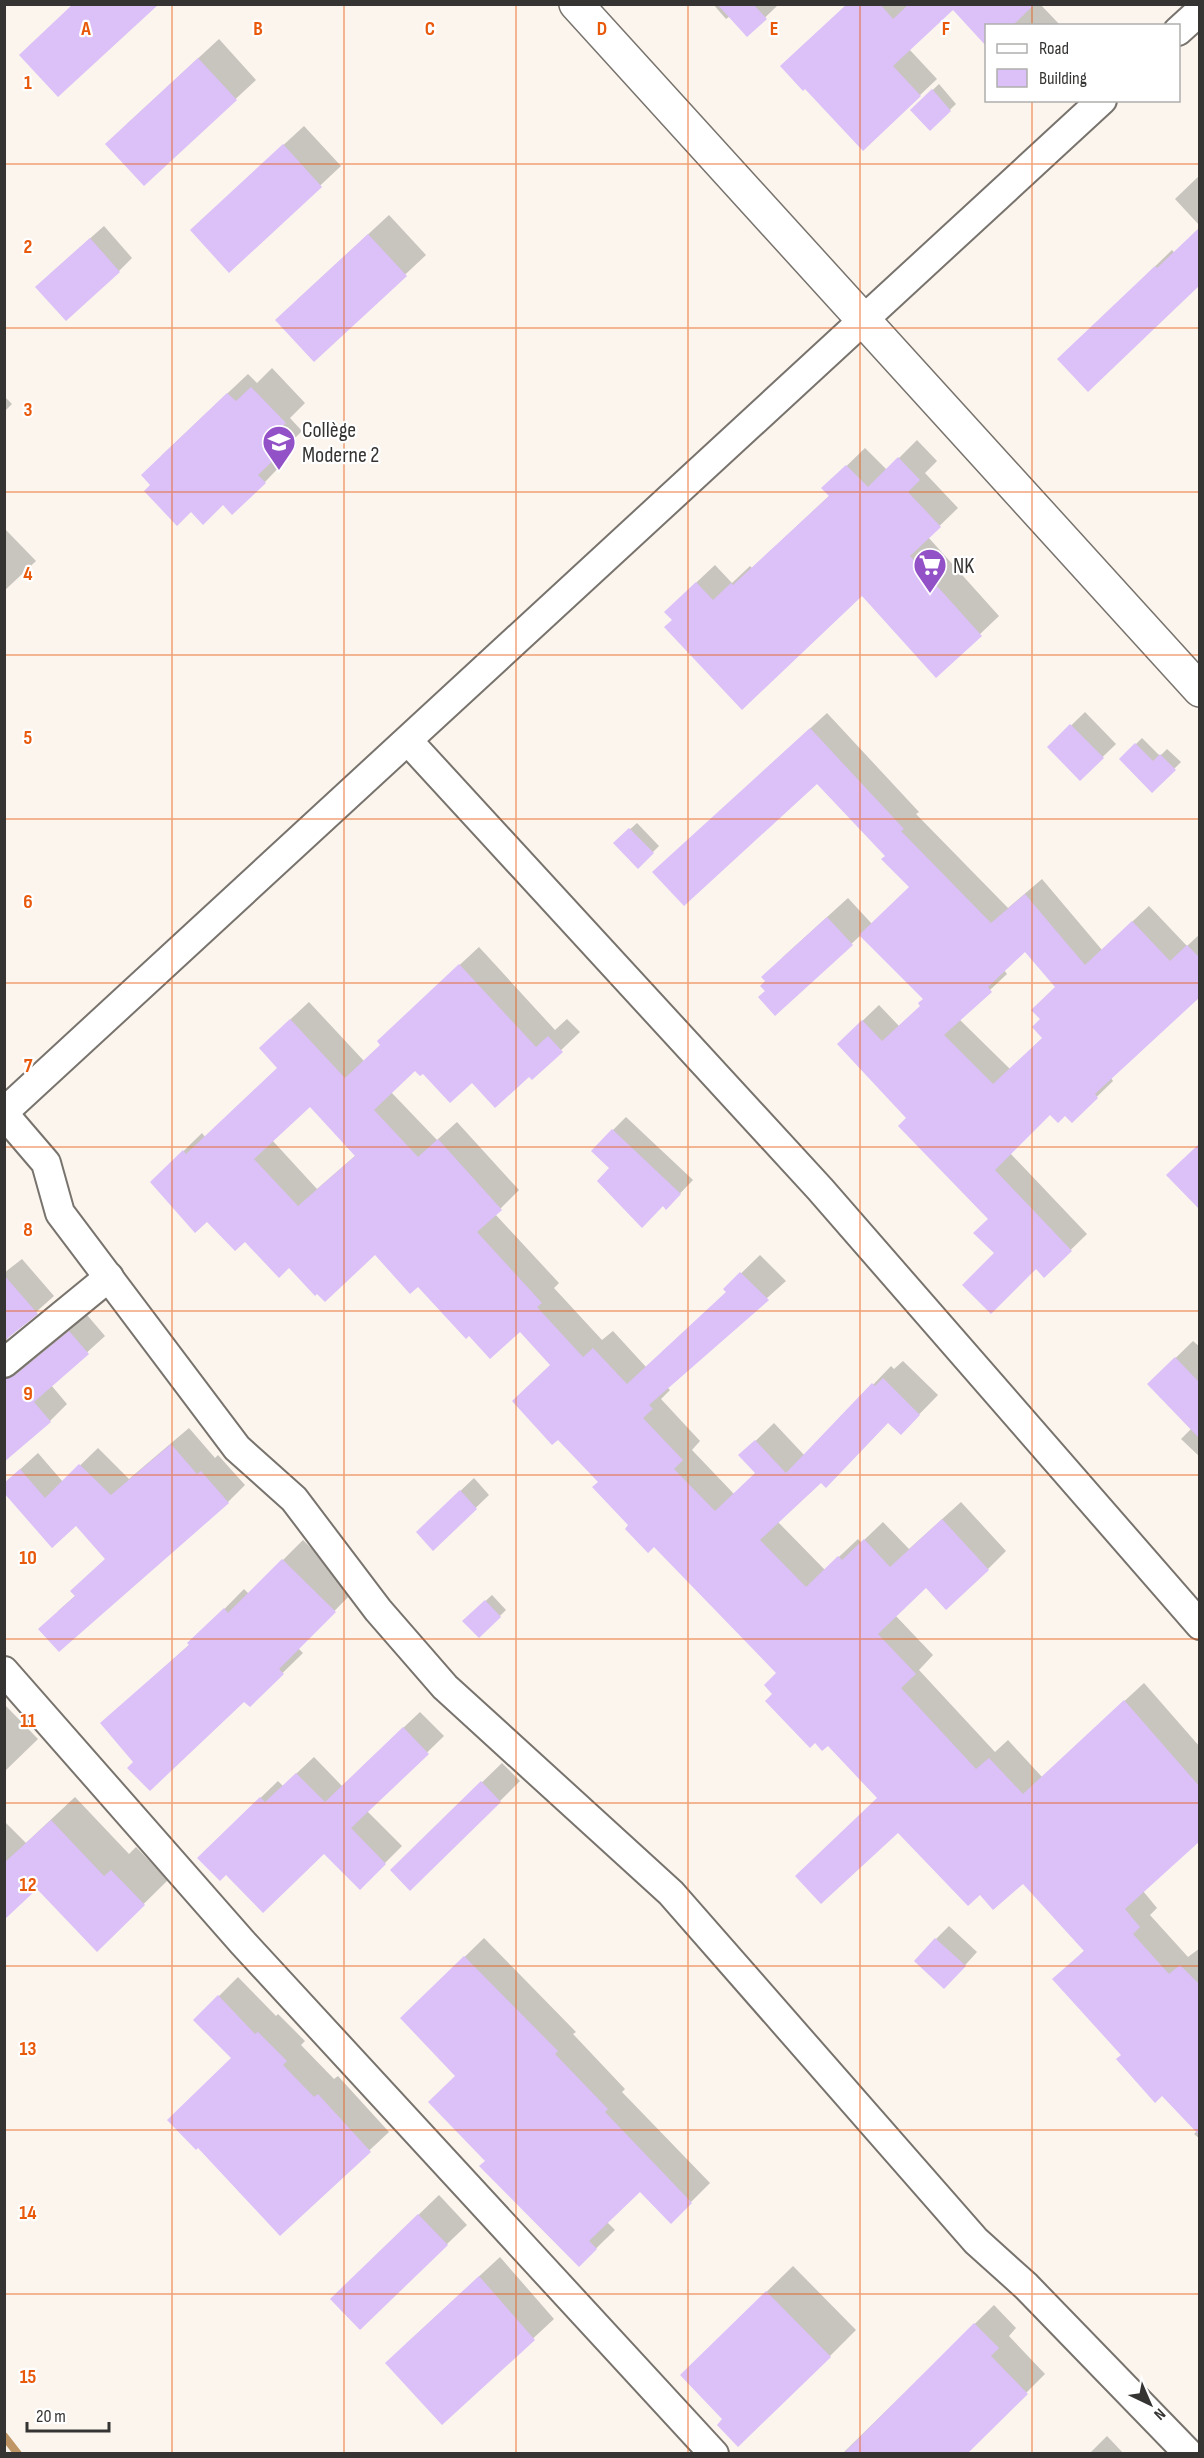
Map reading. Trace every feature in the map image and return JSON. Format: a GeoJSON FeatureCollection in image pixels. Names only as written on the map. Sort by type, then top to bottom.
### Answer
{"type":"FeatureCollection","features":[{"type":"Feature","properties":{"kind":"street"},"geometry":{"type":"LineString","coordinates":[[576,4],[1200,690]]}},
{"type":"Feature","properties":{"kind":"street"},"geometry":{"type":"LineString","coordinates":[[1180,30],[1200,11]]}},
{"type":"Feature","properties":{"kind":"street"},"geometry":{"type":"LineString","coordinates":[[1100,102],[409,742],[4,1113],[46,1163],[60,1213],[237,1448],[294,1499],[378,1610],[445,1687],[671,1893],[976,2241],[1026,2286],[1189,2454]]}},
{"type":"Feature","properties":{"kind":"street"},"geometry":{"type":"LineString","coordinates":[[409,742],[820,1189],[1200,1624]]}},
{"type":"Feature","properties":{"kind":"street"},"geometry":{"type":"LineString","coordinates":[[4,1363],[109,1277]]}},
{"type":"Feature","properties":{"kind":"street"},"geometry":{"type":"LineString","coordinates":[[4,1671],[243,1943],[714,2454]]}},
{"type":"Feature","properties":{"kind":"building"},"geometry":{"type":"Polygon","coordinates":[[[73,4],[159,4],[58,97],[19,55],[73,4]]]}},
{"type":"Feature","properties":{"kind":"building"},"geometry":{"type":"Polygon","coordinates":[[[717,4],[753,4],[767,19],[747,37],[717,4]]]}},
{"type":"Feature","properties":{"kind":"building"},"geometry":{"type":"Polygon","coordinates":[[[847,4],[880,4],[893,19],[909,4],[1035,4],[1014,24],[985,24],[985,45],[953,10],[893,66],[921,96],[863,151],[805,89],[803,91],[780,66],[847,4]]]}},
{"type":"Feature","properties":{"kind":"building"},"geometry":{"type":"Polygon","coordinates":[[[198,58],[237,100],[144,186],[105,144],[198,58]]]}},
{"type":"Feature","properties":{"kind":"building"},"geometry":{"type":"Polygon","coordinates":[[[932,89],[951,111],[930,131],[910,110],[932,89]]]}},
{"type":"Feature","properties":{"kind":"building"},"geometry":{"type":"Polygon","coordinates":[[[283,144],[322,187],[229,273],[190,230],[283,144]]]}},
{"type":"Feature","properties":{"kind":"building"},"geometry":{"type":"Polygon","coordinates":[[[1200,227],[1200,285],[1088,392],[1057,359],[1155,266],[1157,268],[1200,227]]]}},
{"type":"Feature","properties":{"kind":"building"},"geometry":{"type":"Polygon","coordinates":[[[368,234],[407,276],[314,362],[275,320],[368,234]]]}},
{"type":"Feature","properties":{"kind":"building"},"geometry":{"type":"Polygon","coordinates":[[[90,238],[120,272],[66,321],[35,287],[90,238]]]}},
{"type":"Feature","properties":{"kind":"building"},"geometry":{"type":"Polygon","coordinates":[[[251,387],[286,423],[271,438],[283,451],[258,475],[266,483],[232,515],[223,505],[203,525],[191,512],[177,526],[144,491],[150,485],[141,475],[227,393],[236,401],[251,387]]]}},
{"type":"Feature","properties":{"kind":"building"},"geometry":{"type":"Polygon","coordinates":[[[898,457],[920,480],[908,492],[941,527],[910,556],[982,636],[936,678],[862,596],[742,710],[664,627],[672,620],[664,612],[696,582],[713,600],[731,583],[733,585],[829,496],[821,488],[846,465],[868,487],[898,457]]]}},
{"type":"Feature","properties":{"kind":"building"},"geometry":{"type":"Polygon","coordinates":[[[1070,724],[1104,758],[1080,781],[1047,747],[1070,724]]]}},
{"type":"Feature","properties":{"kind":"building"},"geometry":{"type":"Polygon","coordinates":[[[810,728],[904,829],[901,831],[991,923],[1025,894],[1085,965],[1132,921],[1170,961],[1187,945],[1200,958],[1200,997],[1095,1094],[1098,1098],[1072,1123],[1065,1116],[1058,1123],[1050,1115],[995,1170],[1072,1251],[1044,1278],[1036,1269],[991,1314],[962,1285],[994,1253],[973,1233],[988,1219],[898,1126],[906,1118],[837,1044],[862,1020],[882,1041],[920,1006],[918,1003],[923,999],[859,935],[909,887],[881,859],[885,856],[817,784],[684,906],[652,872],[810,728]],[[1025,952],[988,987],[992,992],[944,1035],[993,1084],[1042,1038],[1032,1027],[1040,1019],[1031,1010],[1055,987],[1025,952]]]}},
{"type":"Feature","properties":{"kind":"building"},"geometry":{"type":"Polygon","coordinates":[[[1135,743],[1153,761],[1160,754],[1176,770],[1152,793],[1119,759],[1135,743]]]}},
{"type":"Feature","properties":{"kind":"building"},"geometry":{"type":"Polygon","coordinates":[[[629,828],[654,853],[638,869],[613,843],[629,828]]]}},
{"type":"Feature","properties":{"kind":"building"},"geometry":{"type":"Polygon","coordinates":[[[827,917],[853,945],[775,1016],[758,997],[765,991],[760,986],[765,981],[761,977],[827,917]]]}},
{"type":"Feature","properties":{"kind":"building"},"geometry":{"type":"Polygon","coordinates":[[[459,964],[536,1047],[548,1036],[563,1052],[532,1080],[529,1077],[495,1108],[472,1083],[450,1103],[423,1074],[420,1076],[415,1071],[374,1110],[418,1157],[438,1139],[502,1210],[477,1232],[542,1303],[537,1307],[583,1357],[593,1348],[627,1384],[726,1292],[723,1289],[740,1272],[769,1300],[649,1405],[653,1409],[643,1418],[683,1460],[674,1469],[715,1511],[755,1473],[738,1455],[755,1440],[786,1473],[872,1383],[875,1386],[883,1378],[920,1415],[901,1435],[888,1423],[826,1488],[821,1483],[760,1540],[806,1587],[838,1556],[842,1560],[864,1539],[890,1567],[942,1519],[989,1570],[946,1610],[926,1588],[878,1634],[916,1674],[901,1688],[976,1769],[989,1758],[1023,1794],[1124,1700],[1200,1787],[1200,1841],[1125,1909],[1140,1927],[1133,1934],[1169,1974],[1180,1965],[1200,1985],[1200,2136],[1162,2096],[1155,2103],[1116,2059],[1121,2055],[1052,1979],[1084,1951],[1023,1884],[993,1910],[980,1895],[968,1906],[898,1833],[821,1904],[795,1876],[877,1798],[828,1746],[822,1751],[815,1743],[810,1748],[765,1701],[772,1694],[764,1685],[776,1673],[654,1547],[648,1553],[625,1529],[628,1525],[592,1487],[598,1482],[558,1440],[552,1445],[512,1401],[550,1365],[520,1332],[490,1359],[469,1336],[466,1339],[418,1287],[410,1294],[375,1255],[325,1302],[317,1294],[315,1296],[289,1268],[279,1278],[245,1242],[235,1251],[207,1222],[195,1233],[150,1182],[183,1150],[186,1154],[277,1068],[259,1048],[290,1019],[345,1078],[380,1045],[377,1041],[459,964]],[[310,1107],[254,1159],[298,1206],[355,1156],[310,1107]]]}},
{"type":"Feature","properties":{"kind":"building"},"geometry":{"type":"Polygon","coordinates":[[[612,1129],[681,1194],[666,1210],[663,1206],[642,1228],[597,1181],[609,1168],[591,1151],[612,1129]]]}},
{"type":"Feature","properties":{"kind":"building"},"geometry":{"type":"Polygon","coordinates":[[[1200,1143],[1200,1210],[1166,1175],[1200,1143]]]}},
{"type":"Feature","properties":{"kind":"building"},"geometry":{"type":"Polygon","coordinates":[[[4,1275],[38,1314],[4,1341],[4,1275]]]}},
{"type":"Feature","properties":{"kind":"building"},"geometry":{"type":"Polygon","coordinates":[[[69,1331],[89,1354],[34,1402],[51,1422],[4,1462],[4,1379],[14,1376],[69,1331]]]}},
{"type":"Feature","properties":{"kind":"building"},"geometry":{"type":"Polygon","coordinates":[[[1175,1357],[1200,1383],[1200,1439],[1147,1384],[1175,1357]]]}},
{"type":"Feature","properties":{"kind":"building"},"geometry":{"type":"Polygon","coordinates":[[[171,1444],[197,1474],[201,1471],[229,1503],[59,1652],[38,1629],[75,1596],[70,1591],[105,1559],[76,1526],[52,1548],[4,1493],[4,1483],[20,1469],[45,1498],[79,1464],[111,1495],[171,1444]]]}},
{"type":"Feature","properties":{"kind":"building"},"geometry":{"type":"Polygon","coordinates":[[[460,1490],[477,1509],[433,1551],[416,1532],[460,1490]]]}},
{"type":"Feature","properties":{"kind":"building"},"geometry":{"type":"Polygon","coordinates":[[[282,1559],[336,1612],[279,1669],[284,1674],[250,1707],[244,1702],[150,1791],[127,1768],[133,1762],[100,1723],[189,1645],[187,1643],[224,1608],[228,1613],[282,1559]]]}},
{"type":"Feature","properties":{"kind":"building"},"geometry":{"type":"Polygon","coordinates":[[[485,1600],[501,1617],[479,1638],[462,1621],[485,1600]]]}},
{"type":"Feature","properties":{"kind":"building"},"geometry":{"type":"Polygon","coordinates":[[[403,1727],[429,1754],[351,1828],[386,1864],[360,1890],[324,1854],[263,1913],[226,1875],[220,1881],[197,1858],[260,1797],[265,1802],[296,1773],[325,1802],[403,1727]]]}},
{"type":"Feature","properties":{"kind":"building"},"geometry":{"type":"Polygon","coordinates":[[[481,1781],[501,1802],[410,1891],[390,1870],[481,1781]]]}},
{"type":"Feature","properties":{"kind":"building"},"geometry":{"type":"Polygon","coordinates":[[[51,1820],[104,1876],[111,1870],[145,1905],[97,1952],[37,1889],[4,1920],[4,1863],[51,1820]]]}},
{"type":"Feature","properties":{"kind":"building"},"geometry":{"type":"Polygon","coordinates":[[[935,1938],[966,1966],[944,1989],[914,1961],[935,1938]]]}},
{"type":"Feature","properties":{"kind":"building"},"geometry":{"type":"Polygon","coordinates":[[[464,1956],[558,2051],[555,2054],[608,2109],[605,2112],[692,2203],[671,2224],[640,2192],[589,2241],[597,2249],[579,2267],[479,2166],[485,2161],[428,2102],[455,2076],[400,2018],[464,1956]]]}},
{"type":"Feature","properties":{"kind":"building"},"geometry":{"type":"Polygon","coordinates":[[[218,1995],[255,2034],[258,2032],[287,2061],[283,2065],[314,2097],[318,2094],[371,2152],[280,2236],[198,2148],[196,2150],[167,2120],[231,2058],[193,2020],[218,1995]]]}},
{"type":"Feature","properties":{"kind":"building"},"geometry":{"type":"Polygon","coordinates":[[[418,2214],[448,2245],[360,2330],[330,2299],[418,2214]]]}},
{"type":"Feature","properties":{"kind":"building"},"geometry":{"type":"Polygon","coordinates":[[[479,2276],[535,2340],[442,2425],[385,2363],[479,2276]]]}},
{"type":"Feature","properties":{"kind":"building"},"geometry":{"type":"Polygon","coordinates":[[[766,2291],[831,2357],[738,2447],[717,2425],[722,2419],[680,2375],[766,2291]]]}},
{"type":"Feature","properties":{"kind":"building"},"geometry":{"type":"Polygon","coordinates":[[[974,2323],[999,2348],[991,2356],[1028,2394],[967,2454],[843,2454],[974,2323]]]}},
{"type":"Feature","properties":{"kind":"waterway"},"geometry":{"type":"LineString","coordinates":[[4,2436],[18,2454]]}},
{"type":"Feature","properties":{"kind":"place","name":"Collège Moderne 2"},"geometry":{"type":"Point","coordinates":[279,471]}},
{"type":"Feature","properties":{"kind":"place","name":"NK"},"geometry":{"type":"Point","coordinates":[930,594]}}]}
